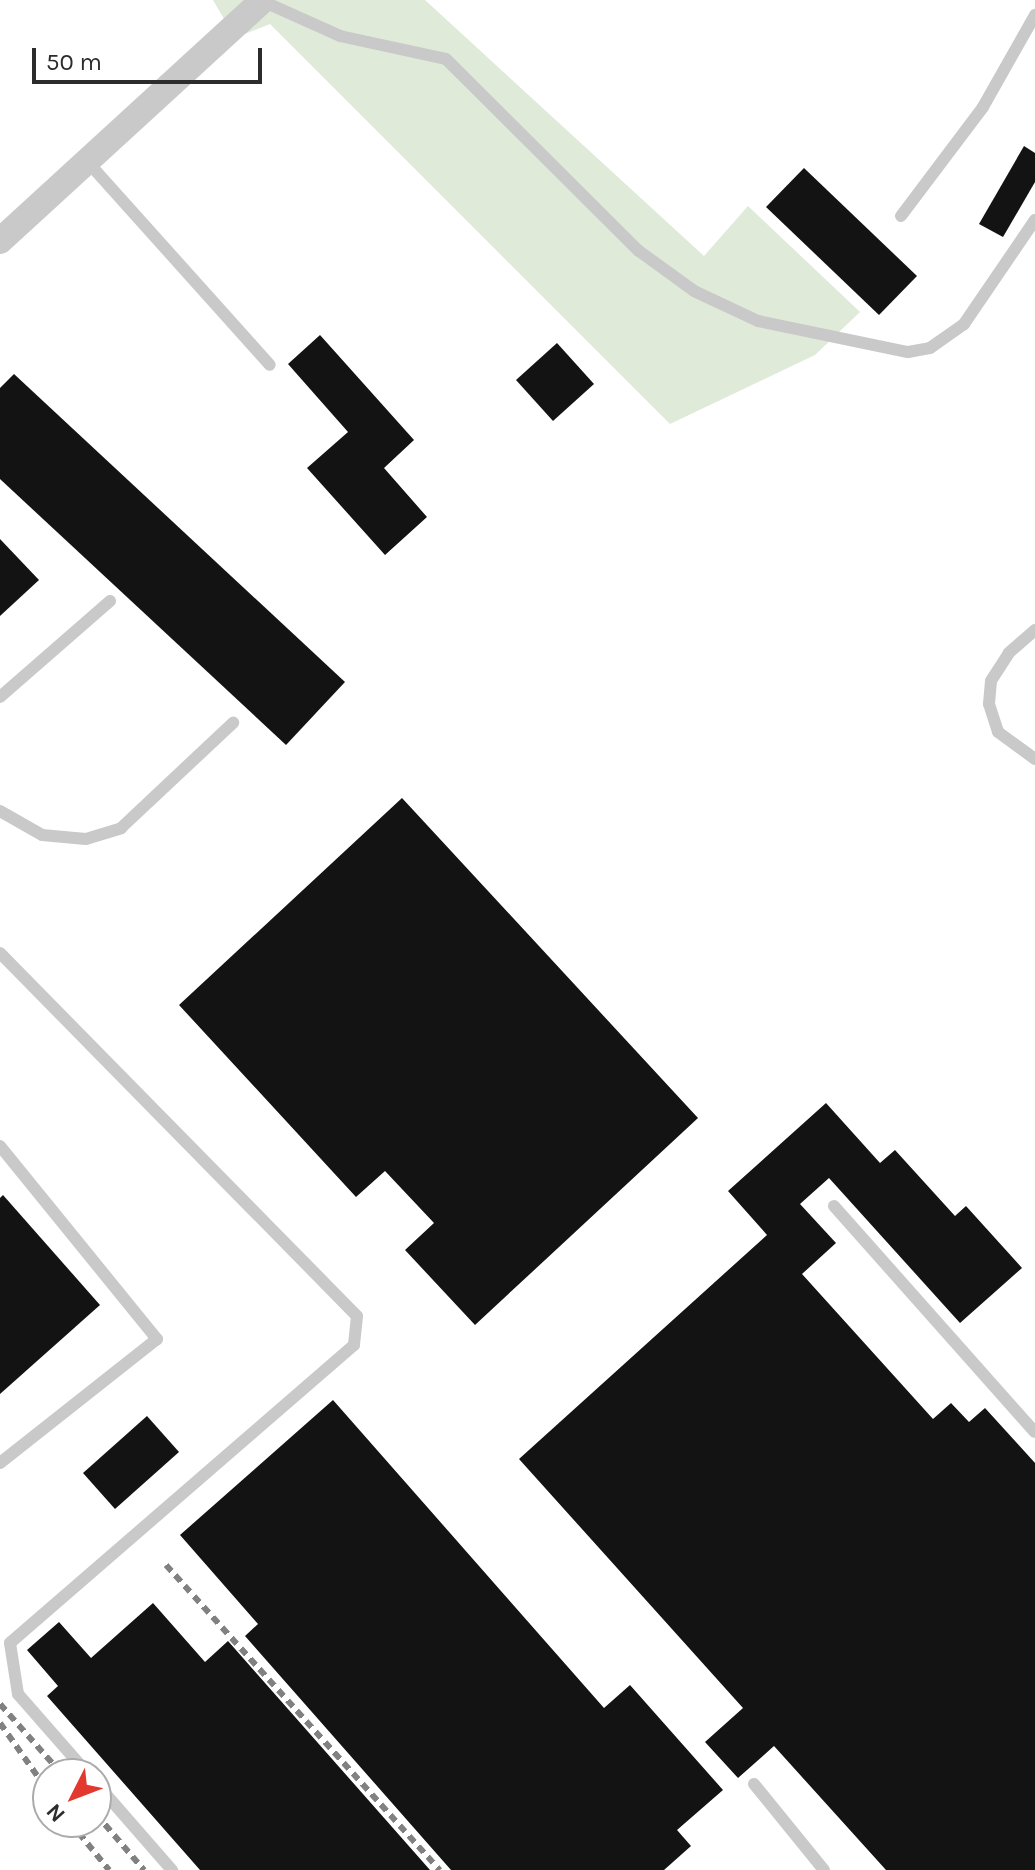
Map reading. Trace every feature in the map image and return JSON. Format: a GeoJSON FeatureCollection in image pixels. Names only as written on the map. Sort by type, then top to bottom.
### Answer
{"type":"FeatureCollection","features":[{"type":"Feature","properties":{"kind":"street"},"geometry":{"type":"LineString","coordinates":[[0,241],[260,1]]}},
{"type":"Feature","properties":{"kind":"lane"},"geometry":{"type":"LineString","coordinates":[[260,1],[340,36],[446,59],[639,251],[694,291],[758,321],[908,352],[930,348],[964,324],[1035,220]]}},
{"type":"Feature","properties":{"kind":"lane"},"geometry":{"type":"LineString","coordinates":[[901,216],[983,107],[1035,15]]}},
{"type":"Feature","properties":{"kind":"lane"},"geometry":{"type":"LineString","coordinates":[[86,160],[270,365]]}},
{"type":"Feature","properties":{"kind":"lane"},"geometry":{"type":"LineString","coordinates":[[0,697],[110,601]]}},
{"type":"Feature","properties":{"kind":"lane"},"geometry":{"type":"LineString","coordinates":[[1035,630],[1009,653],[991,681],[989,704],[998,732],[1035,759]]}},
{"type":"Feature","properties":{"kind":"lane"},"geometry":{"type":"LineString","coordinates":[[0,811],[42,835],[86,839],[121,828],[233,723]]}},
{"type":"Feature","properties":{"kind":"lane"},"geometry":{"type":"LineString","coordinates":[[0,953],[357,1316],[354,1345],[10,1643],[18,1694],[74,1758]]}},
{"type":"Feature","properties":{"kind":"lane"},"geometry":{"type":"LineString","coordinates":[[0,1146],[157,1339],[0,1463]]}},
{"type":"Feature","properties":{"kind":"lane"},"geometry":{"type":"LineString","coordinates":[[834,1206],[1035,1432]]}},
{"type":"Feature","properties":{"kind":"lane"},"geometry":{"type":"LineString","coordinates":[[754,1784],[824,1870]]}},
{"type":"Feature","properties":{"kind":"lane"},"geometry":{"type":"LineString","coordinates":[[112,1801],[172,1870]]}},
{"type":"Feature","properties":{"kind":"green space"},"geometry":{"type":"Polygon","coordinates":[[[213,0],[425,0],[704,256],[748,206],[860,312],[815,355],[670,424],[270,24],[235,38],[213,0]]]}},
{"type":"Feature","properties":{"kind":"building"},"geometry":{"type":"Polygon","coordinates":[[[1024,146],[1035,153],[1035,182],[1003,237],[979,224],[1024,146]]]}},
{"type":"Feature","properties":{"kind":"building"},"geometry":{"type":"Polygon","coordinates":[[[804,168],[917,276],[879,315],[766,207],[804,168]]]}},
{"type":"Feature","properties":{"kind":"building"},"geometry":{"type":"Polygon","coordinates":[[[320,335],[414,440],[384,468],[427,517],[385,555],[307,468],[348,432],[288,364],[320,335]]]}},
{"type":"Feature","properties":{"kind":"building"},"geometry":{"type":"Polygon","coordinates":[[[557,343],[594,384],[553,421],[516,380],[557,343]]]}},
{"type":"Feature","properties":{"kind":"building"},"geometry":{"type":"Polygon","coordinates":[[[14,374],[345,682],[286,745],[0,479],[0,388],[14,374]]]}},
{"type":"Feature","properties":{"kind":"building"},"geometry":{"type":"Polygon","coordinates":[[[0,539],[39,580],[0,616],[0,539]]]}},
{"type":"Feature","properties":{"kind":"building"},"geometry":{"type":"Polygon","coordinates":[[[402,798],[698,1118],[475,1325],[405,1250],[434,1223],[385,1171],[356,1197],[179,1005],[402,798]]]}},
{"type":"Feature","properties":{"kind":"building"},"geometry":{"type":"Polygon","coordinates":[[[826,1103],[880,1163],[895,1150],[955,1216],[966,1206],[1022,1268],[960,1323],[829,1178],[800,1204],[836,1243],[802,1274],[933,1419],[951,1403],[969,1422],[985,1408],[1035,1463],[1035,1870],[886,1870],[774,1746],[738,1778],[705,1742],[743,1708],[519,1459],[767,1235],[728,1191],[826,1103]]]}},
{"type":"Feature","properties":{"kind":"building"},"geometry":{"type":"Polygon","coordinates":[[[3,1195],[100,1305],[0,1394],[0,1198],[3,1195]]]}},
{"type":"Feature","properties":{"kind":"building"},"geometry":{"type":"Polygon","coordinates":[[[333,1400],[604,1708],[630,1685],[723,1790],[677,1830],[691,1846],[664,1870],[451,1870],[245,1636],[258,1624],[180,1535],[333,1400]]]}},
{"type":"Feature","properties":{"kind":"building"},"geometry":{"type":"Polygon","coordinates":[[[147,1416],[179,1452],[115,1509],[83,1473],[147,1416]]]}},
{"type":"Feature","properties":{"kind":"building"},"geometry":{"type":"Polygon","coordinates":[[[153,1603],[205,1662],[228,1641],[430,1870],[200,1870],[112,1770],[112,1758],[102,1758],[47,1696],[58,1686],[27,1650],[59,1622],[91,1658],[153,1603]]]}},
{"type":"Feature","properties":{"kind":"railway"},"geometry":{"type":"LineString","coordinates":[[166,1565],[440,1870]]}},
{"type":"Feature","properties":{"kind":"railway"},"geometry":{"type":"LineString","coordinates":[[0,1704],[48,1758]]}},
{"type":"Feature","properties":{"kind":"railway"},"geometry":{"type":"LineString","coordinates":[[0,1723],[32,1768]]}},
{"type":"Feature","properties":{"kind":"railway"},"geometry":{"type":"LineString","coordinates":[[112,1833],[144,1870]]}},
{"type":"Feature","properties":{"kind":"railway"},"geometry":{"type":"LineString","coordinates":[[83,1838],[109,1870]]}}]}
